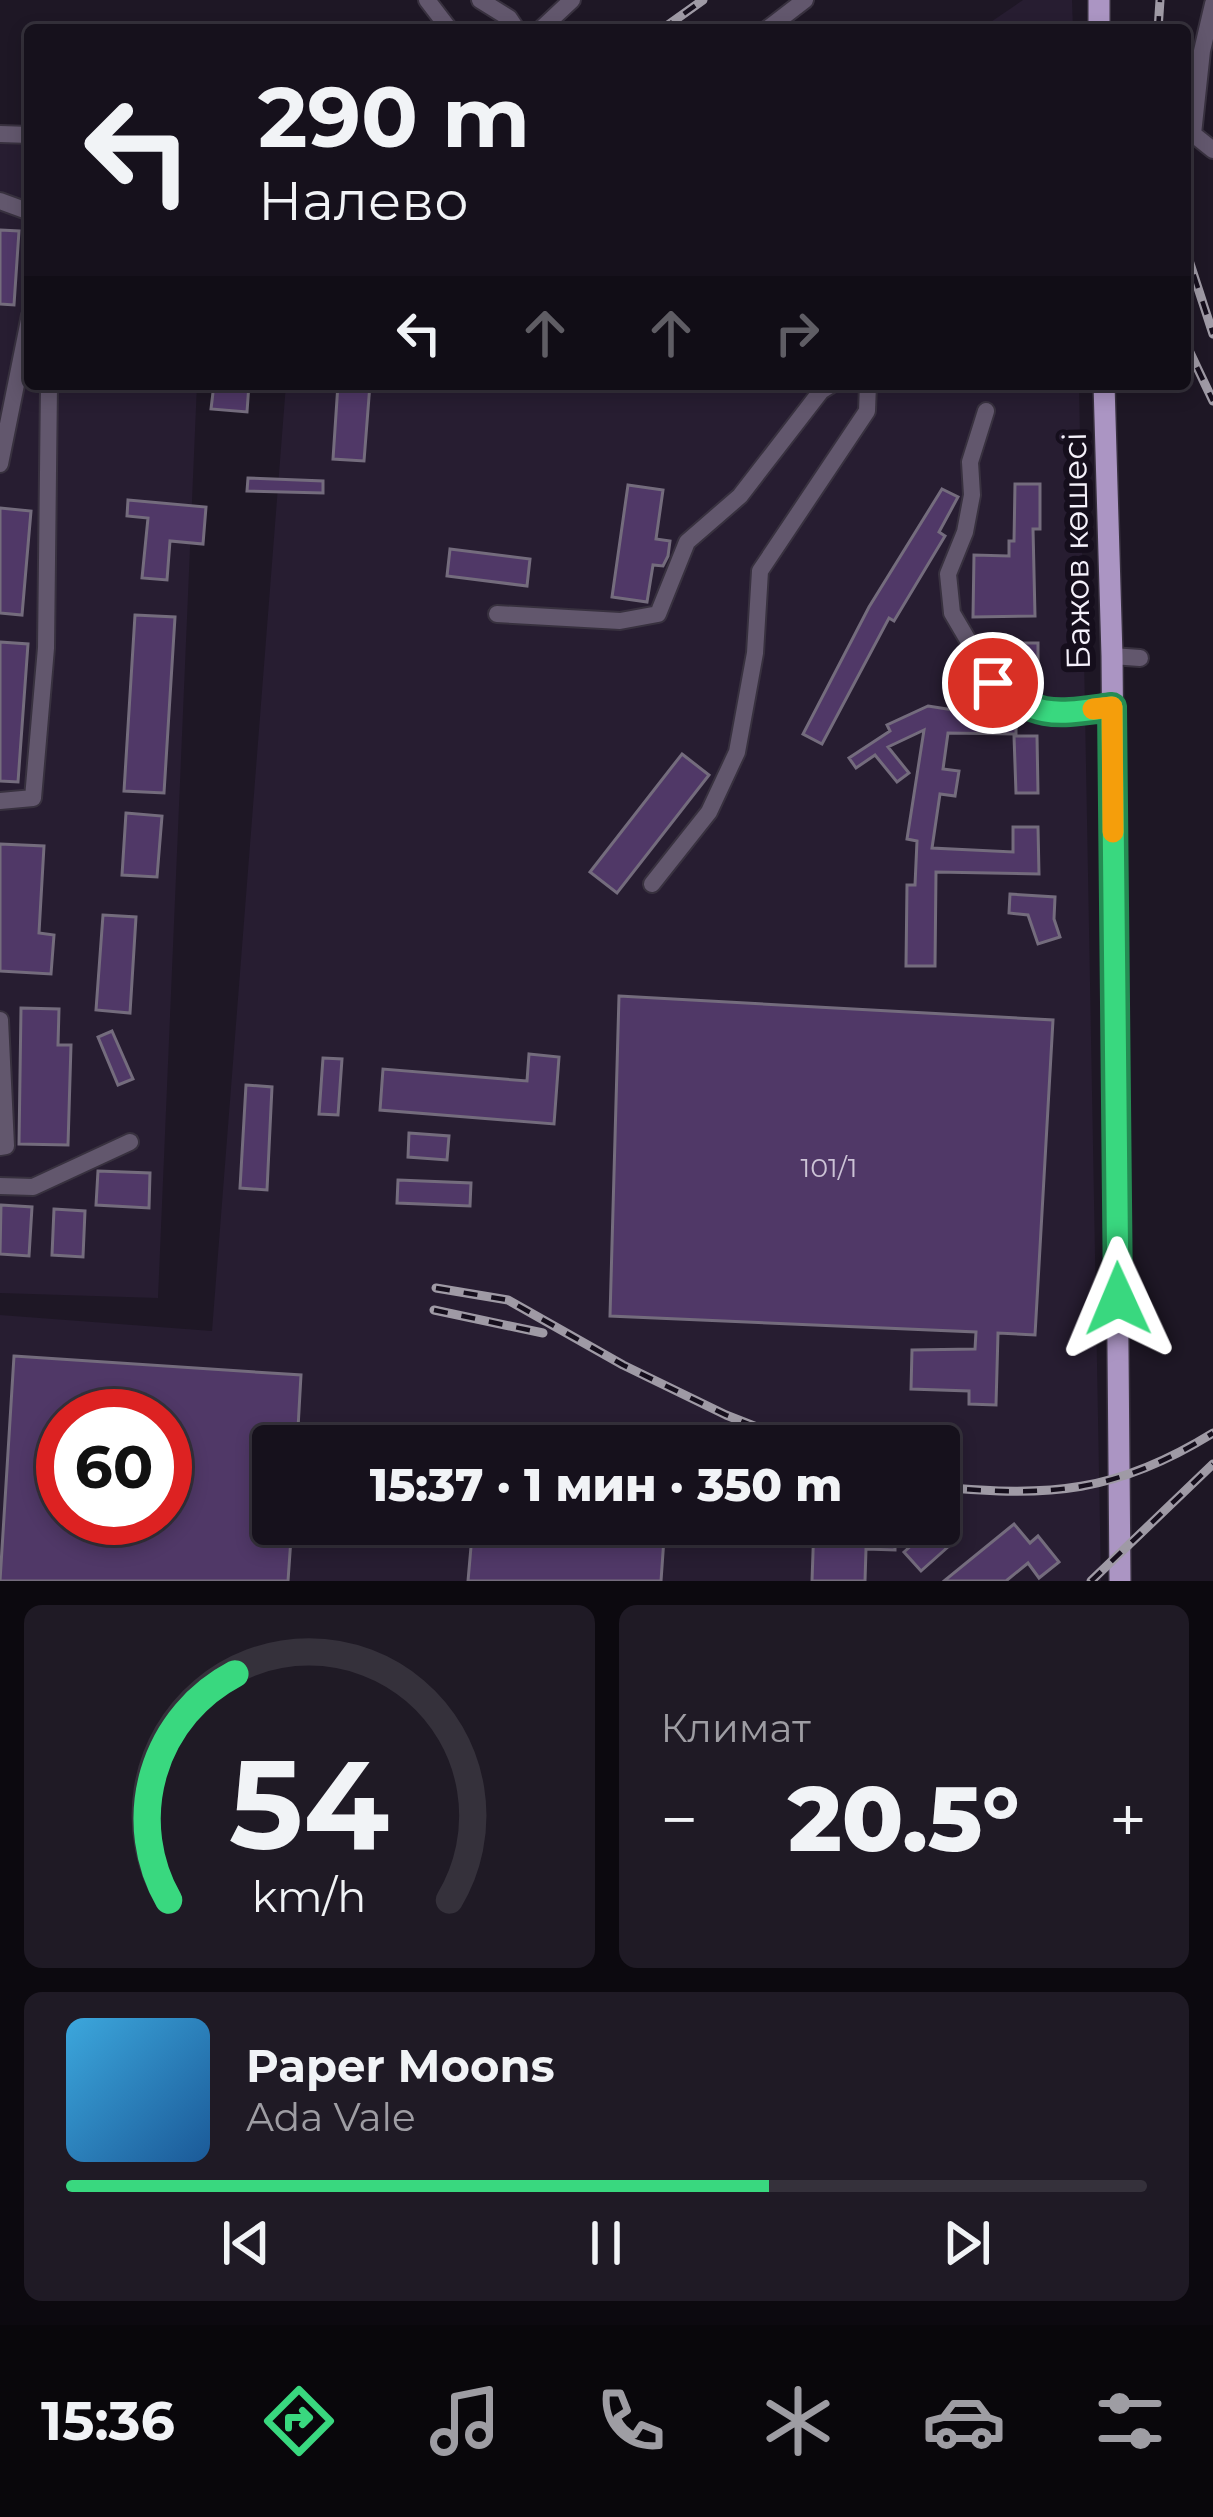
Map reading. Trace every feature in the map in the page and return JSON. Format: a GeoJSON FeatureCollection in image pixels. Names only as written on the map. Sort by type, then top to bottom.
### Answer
{"type":"FeatureCollection","features":[{"type":"Feature","properties":{"kind":"main road","name":"Бажов көшесі"},"geometry":{"type":"LineString","coordinates":[[1104,390],[1112,656],[1120,1581]]}},
{"type":"Feature","properties":{"kind":"street"},"geometry":{"type":"LineString","coordinates":[[427,0],[445,24]]}},
{"type":"Feature","properties":{"kind":"street"},"geometry":{"type":"LineString","coordinates":[[480,0],[512,24]]}},
{"type":"Feature","properties":{"kind":"street"},"geometry":{"type":"LineString","coordinates":[[547,24],[572,0]]}},
{"type":"Feature","properties":{"kind":"street"},"geometry":{"type":"LineString","coordinates":[[774,24],[805,0]]}},
{"type":"Feature","properties":{"kind":"street"},"geometry":{"type":"LineString","coordinates":[[1213,4],[1192,134],[1213,150]]}},
{"type":"Feature","properties":{"kind":"street"},"geometry":{"type":"LineString","coordinates":[[0,464],[24,345]]}},
{"type":"Feature","properties":{"kind":"street"},"geometry":{"type":"LineString","coordinates":[[0,801],[33,797],[46,648],[50,390]]}},
{"type":"Feature","properties":{"kind":"street"},"geometry":{"type":"LineString","coordinates":[[497,614],[620,622],[658,614],[687,542],[740,496],[823,390]]}},
{"type":"Feature","properties":{"kind":"street"},"geometry":{"type":"LineString","coordinates":[[652,884],[710,812],[737,752],[755,653],[760,571],[867,411],[868,390]]}},
{"type":"Feature","properties":{"kind":"street"},"geometry":{"type":"LineString","coordinates":[[986,410],[970,462],[972,496],[965,532],[948,574],[952,613],[993,683],[1018,703],[1046,715],[1112,707]]}},
{"type":"Feature","properties":{"kind":"street"},"geometry":{"type":"LineString","coordinates":[[1112,656],[1140,658]]}},
{"type":"Feature","properties":{"kind":"street"},"geometry":{"type":"LineString","coordinates":[[0,1020],[6,1146],[0,1147]]}},
{"type":"Feature","properties":{"kind":"street"},"geometry":{"type":"LineString","coordinates":[[0,1186],[33,1186],[130,1142]]}},
{"type":"Feature","properties":{"kind":"shaded area"},"geometry":{"type":"Polygon","coordinates":[[[1023,0],[1072,0],[1073,24],[988,24],[1023,0]]]}},
{"type":"Feature","properties":{"kind":"shaded area"},"geometry":{"type":"Polygon","coordinates":[[[0,143],[24,145],[24,390],[197,390],[158,1298],[0,1293],[0,143]]]}},
{"type":"Feature","properties":{"kind":"shaded area"},"geometry":{"type":"Polygon","coordinates":[[[286,390],[1079,390],[1101,1581],[0,1581],[0,1315],[212,1331],[286,390]]]}},
{"type":"Feature","properties":{"kind":"building"},"geometry":{"type":"Polygon","coordinates":[[[0,230],[19,231],[14,305],[0,304],[0,230]]]}},
{"type":"Feature","properties":{"kind":"building"},"geometry":{"type":"Polygon","coordinates":[[[213,390],[249,390],[247,412],[211,409],[213,390]]]}},
{"type":"Feature","properties":{"kind":"building"},"geometry":{"type":"Polygon","coordinates":[[[338,390],[370,390],[364,461],[333,459],[338,390]]]}},
{"type":"Feature","properties":{"kind":"building"},"geometry":{"type":"Polygon","coordinates":[[[248,478],[323,481],[323,493],[247,491],[248,478]]]}},
{"type":"Feature","properties":{"kind":"building"},"geometry":{"type":"Polygon","coordinates":[[[1015,484],[1040,484],[1040,529],[1033,529],[1035,616],[973,617],[974,555],[1009,556],[1009,541],[1014,541],[1015,484]]]}},
{"type":"Feature","properties":{"kind":"building"},"geometry":{"type":"Polygon","coordinates":[[[628,485],[663,490],[656,539],[670,541],[668,556],[663,566],[653,565],[647,602],[612,597],[628,485]]]}},
{"type":"Feature","properties":{"kind":"building"},"geometry":{"type":"Polygon","coordinates":[[[942,489],[958,497],[939,532],[945,536],[894,621],[889,618],[822,744],[803,734],[869,607],[942,489]]]}},
{"type":"Feature","properties":{"kind":"building"},"geometry":{"type":"Polygon","coordinates":[[[128,500],[206,507],[203,544],[170,541],[167,580],[142,578],[148,518],[127,516],[128,500]]]}},
{"type":"Feature","properties":{"kind":"building"},"geometry":{"type":"Polygon","coordinates":[[[0,508],[31,511],[22,615],[0,613],[0,508]]]}},
{"type":"Feature","properties":{"kind":"building"},"geometry":{"type":"Polygon","coordinates":[[[450,549],[530,559],[527,586],[447,576],[450,549]]]}},
{"type":"Feature","properties":{"kind":"building"},"geometry":{"type":"Polygon","coordinates":[[[135,615],[175,617],[164,793],[124,791],[135,615]]]}},
{"type":"Feature","properties":{"kind":"building"},"geometry":{"type":"Polygon","coordinates":[[[0,642],[28,644],[18,782],[0,781],[0,642]]]}},
{"type":"Feature","properties":{"kind":"building"},"geometry":{"type":"Polygon","coordinates":[[[1014,643],[1038,643],[1038,686],[1014,684],[1014,643]]]}},
{"type":"Feature","properties":{"kind":"building"},"geometry":{"type":"Polygon","coordinates":[[[928,706],[960,711],[959,716],[1016,717],[1016,734],[948,733],[943,769],[959,771],[955,796],[940,794],[932,848],[1013,852],[1013,827],[1038,827],[1039,874],[936,872],[935,966],[906,966],[907,885],[915,885],[917,841],[907,839],[924,730],[888,747],[909,773],[897,782],[875,755],[856,768],[849,758],[890,731],[887,725],[928,706]]]}},
{"type":"Feature","properties":{"kind":"building"},"geometry":{"type":"Polygon","coordinates":[[[1014,736],[1037,736],[1038,793],[1016,793],[1014,736]]]}},
{"type":"Feature","properties":{"kind":"building"},"geometry":{"type":"Polygon","coordinates":[[[682,754],[709,775],[617,893],[590,872],[682,754]]]}},
{"type":"Feature","properties":{"kind":"building"},"geometry":{"type":"Polygon","coordinates":[[[126,813],[162,816],[157,877],[122,875],[126,813]]]}},
{"type":"Feature","properties":{"kind":"building"},"geometry":{"type":"Polygon","coordinates":[[[0,844],[44,846],[39,933],[54,935],[51,974],[0,971],[0,844]]]}},
{"type":"Feature","properties":{"kind":"building"},"geometry":{"type":"Polygon","coordinates":[[[1010,894],[1055,897],[1054,919],[1060,937],[1038,944],[1028,915],[1009,913],[1010,894]]]}},
{"type":"Feature","properties":{"kind":"building"},"geometry":{"type":"Polygon","coordinates":[[[103,915],[136,917],[130,1013],[96,1010],[103,915]]]}},
{"type":"Feature","properties":{"kind":"building"},"geometry":{"type":"Polygon","coordinates":[[[619,996],[1053,1020],[1035,1335],[998,1333],[996,1405],[969,1404],[969,1391],[911,1389],[912,1350],[975,1349],[976,1332],[610,1316],[619,996]]]}},
{"type":"Feature","properties":{"kind":"building"},"geometry":{"type":"Polygon","coordinates":[[[21,1008],[59,1009],[58,1045],[71,1045],[68,1145],[19,1144],[21,1008]]]}},
{"type":"Feature","properties":{"kind":"building"},"geometry":{"type":"Polygon","coordinates":[[[112,1031],[133,1079],[118,1085],[98,1037],[112,1031]]]}},
{"type":"Feature","properties":{"kind":"building"},"geometry":{"type":"Polygon","coordinates":[[[529,1054],[559,1057],[554,1124],[380,1110],[383,1069],[527,1081],[529,1054]]]}},
{"type":"Feature","properties":{"kind":"building"},"geometry":{"type":"Polygon","coordinates":[[[323,1058],[342,1059],[338,1115],[319,1114],[323,1058]]]}},
{"type":"Feature","properties":{"kind":"building"},"geometry":{"type":"Polygon","coordinates":[[[246,1085],[272,1087],[267,1190],[240,1188],[246,1085]]]}},
{"type":"Feature","properties":{"kind":"building"},"geometry":{"type":"Polygon","coordinates":[[[409,1133],[449,1136],[447,1160],[408,1157],[409,1133]]]}},
{"type":"Feature","properties":{"kind":"building"},"geometry":{"type":"Polygon","coordinates":[[[98,1171],[150,1173],[149,1208],[96,1205],[98,1171]]]}},
{"type":"Feature","properties":{"kind":"building"},"geometry":{"type":"Polygon","coordinates":[[[398,1180],[471,1183],[470,1206],[397,1203],[398,1180]]]}},
{"type":"Feature","properties":{"kind":"building"},"geometry":{"type":"Polygon","coordinates":[[[1,1205],[32,1207],[29,1256],[0,1254],[1,1205]]]}},
{"type":"Feature","properties":{"kind":"building"},"geometry":{"type":"Polygon","coordinates":[[[54,1209],[85,1211],[83,1257],[52,1255],[54,1209]]]}},
{"type":"Feature","properties":{"kind":"building"},"geometry":{"type":"Polygon","coordinates":[[[14,1356],[301,1375],[298,1425],[252,1425],[252,1545],[291,1545],[288,1581],[0,1581],[14,1356]]]}},
{"type":"Feature","properties":{"kind":"building"},"geometry":{"type":"Polygon","coordinates":[[[1014,1524],[1030,1543],[1038,1536],[1059,1562],[1039,1578],[1028,1563],[1006,1581],[944,1581],[1014,1524]]]}},
{"type":"Feature","properties":{"kind":"building"},"geometry":{"type":"Polygon","coordinates":[[[471,1545],[664,1545],[661,1581],[468,1581],[471,1545]]]}},
{"type":"Feature","properties":{"kind":"building"},"geometry":{"type":"Polygon","coordinates":[[[813,1545],[895,1545],[895,1550],[866,1549],[865,1581],[812,1581],[813,1545]]]}},
{"type":"Feature","properties":{"kind":"building"},"geometry":{"type":"Polygon","coordinates":[[[912,1545],[950,1545],[921,1571],[904,1552],[912,1545]]]}},
{"type":"Feature","properties":{"kind":"railway"},"geometry":{"type":"LineString","coordinates":[[669,24],[703,0]]}},
{"type":"Feature","properties":{"kind":"railway"},"geometry":{"type":"LineString","coordinates":[[1158,24],[1160,0]]}},
{"type":"Feature","properties":{"kind":"railway"},"geometry":{"type":"LineString","coordinates":[[1191,266],[1213,334]]}},
{"type":"Feature","properties":{"kind":"railway"},"geometry":{"type":"LineString","coordinates":[[1191,355],[1213,401]]}},
{"type":"Feature","properties":{"kind":"railway"},"geometry":{"type":"LineString","coordinates":[[436,1288],[508,1300],[623,1365],[751,1425]]}},
{"type":"Feature","properties":{"kind":"railway"},"geometry":{"type":"LineString","coordinates":[[434,1310],[543,1333]]}},
{"type":"Feature","properties":{"kind":"railway"},"geometry":{"type":"LineString","coordinates":[[960,1488],[1015,1491],[1081,1486],[1145,1468],[1213,1433]]}},
{"type":"Feature","properties":{"kind":"railway"},"geometry":{"type":"LineString","coordinates":[[1091,1581],[1213,1464]]}},
{"type":"Feature","properties":{"kind":"slow traffic"},"geometry":{"type":"LineString","coordinates":[[1093,709],[1112,707],[1113,832]]}},
{"type":"Feature","properties":{"kind":"route"},"geometry":{"type":"LineString","coordinates":[[993,683],[1018,703],[1046,715],[1112,707],[1118,1299]]}}]}
